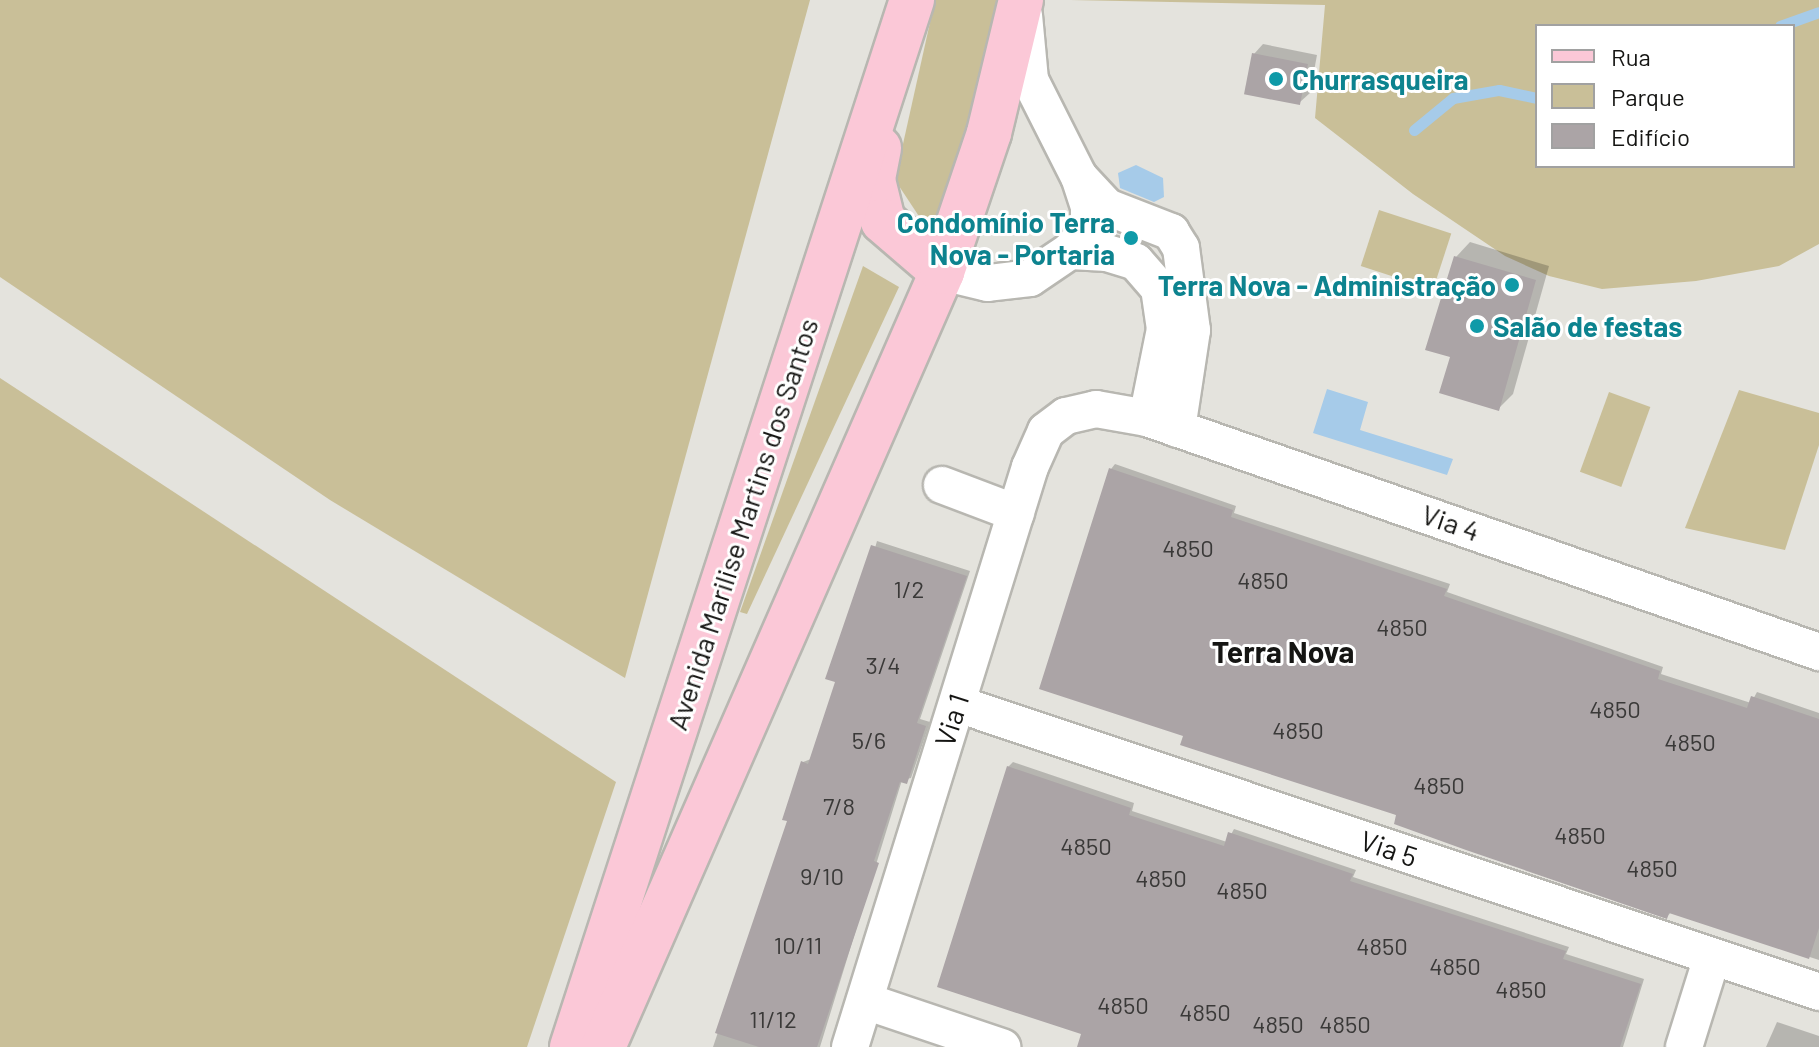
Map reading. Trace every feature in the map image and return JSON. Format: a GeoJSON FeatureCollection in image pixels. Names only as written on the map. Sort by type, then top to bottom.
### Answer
{"type":"FeatureCollection","features":[{"type":"Feature","properties":{"kind":"main road"},"geometry":{"type":"LineString","coordinates":[[603,1047],[942,272],[989,133],[1022,0]]}},
{"type":"Feature","properties":{"kind":"main road"},"geometry":{"type":"LineString","coordinates":[[908,12],[873,180],[883,221],[942,272]]}},
{"type":"Feature","properties":{"kind":"main road","name":"Avenida Marilise Martins dos Santos"},"geometry":{"type":"LineString","coordinates":[[572,1047],[908,12]]}},
{"type":"Feature","properties":{"kind":"street"},"geometry":{"type":"LineString","coordinates":[[942,272],[988,283],[1030,278],[1070,251],[1089,228],[1079,177],[1030,80],[1022,0]]}},
{"type":"Feature","properties":{"kind":"street"},"geometry":{"type":"LineString","coordinates":[[1079,177],[1107,207],[1171,232],[1181,248],[1192,330],[1162,424]]}},
{"type":"Feature","properties":{"kind":"street"},"geometry":{"type":"LineString","coordinates":[[1070,251],[1107,253],[1136,262],[1159,288],[1165,302],[1162,424]]}},
{"type":"Feature","properties":{"kind":"street","name":"Via 4"},"geometry":{"type":"LineString","coordinates":[[1078,411],[1114,410],[1162,424],[1819,652]]}},
{"type":"Feature","properties":{"kind":"street","name":"Via 1"},"geometry":{"type":"LineString","coordinates":[[850,1047],[1016,513],[1046,431],[1078,411]]}},
{"type":"Feature","properties":{"kind":"street"},"geometry":{"type":"LineString","coordinates":[[942,485],[1016,513]]}},
{"type":"Feature","properties":{"kind":"street","name":"Via 5"},"geometry":{"type":"LineString","coordinates":[[958,704],[1819,992]]}},
{"type":"Feature","properties":{"kind":"street"},"geometry":{"type":"LineString","coordinates":[[1684,1047],[1712,957]]}},
{"type":"Feature","properties":{"kind":"street"},"geometry":{"type":"LineString","coordinates":[[865,1001],[1002,1047]]}},
{"type":"Feature","properties":{"kind":"green space"},"geometry":{"type":"Polygon","coordinates":[[[0,0],[810,0],[625,678],[330,500],[0,277],[0,0]]]}},
{"type":"Feature","properties":{"kind":"green space"},"geometry":{"type":"Polygon","coordinates":[[[935,0],[1005,0],[1003,22],[932,236],[895,180],[935,0]]]}},
{"type":"Feature","properties":{"kind":"green space"},"geometry":{"type":"Polygon","coordinates":[[[1070,0],[1819,0],[1819,244],[1779,266],[1696,281],[1602,289],[1549,276],[1505,256],[1413,194],[1315,118],[1325,5],[1070,0]]]}},
{"type":"Feature","properties":{"kind":"green space"},"geometry":{"type":"Polygon","coordinates":[[[1379,210],[1451,233],[1433,290],[1361,266],[1379,210]]]}},
{"type":"Feature","properties":{"kind":"green space"},"geometry":{"type":"Polygon","coordinates":[[[863,266],[899,287],[747,614],[740,612],[863,266]]]}},
{"type":"Feature","properties":{"kind":"green space"},"geometry":{"type":"Polygon","coordinates":[[[0,378],[616,782],[527,1047],[0,1047],[0,378]]]}},
{"type":"Feature","properties":{"kind":"green space"},"geometry":{"type":"Polygon","coordinates":[[[1739,390],[1819,413],[1819,445],[1785,550],[1685,528],[1739,390]]]}},
{"type":"Feature","properties":{"kind":"green space"},"geometry":{"type":"Polygon","coordinates":[[[1609,392],[1650,407],[1621,487],[1580,472],[1609,392]]]}},
{"type":"Feature","properties":{"kind":"water"},"geometry":{"type":"Polygon","coordinates":[[[1136,165],[1163,178],[1164,197],[1154,202],[1120,188],[1118,173],[1136,165]]]}},
{"type":"Feature","properties":{"kind":"water"},"geometry":{"type":"Polygon","coordinates":[[[1327,389],[1368,402],[1360,430],[1453,459],[1447,475],[1313,433],[1327,389]]]}},
{"type":"Feature","properties":{"kind":"building","name":"Churrasqueira"},"geometry":{"type":"Polygon","coordinates":[[[1252,53],[1308,64],[1300,105],[1244,94],[1252,53]]]}},
{"type":"Feature","properties":{"kind":"building","name":"Salão de festas"},"geometry":{"type":"Polygon","coordinates":[[[1454,256],[1536,280],[1499,411],[1439,393],[1450,357],[1425,350],[1454,256]]]}},
{"type":"Feature","properties":{"kind":"building"},"geometry":{"type":"Polygon","coordinates":[[[1109,468],[1233,510],[1231,517],[1447,589],[1444,596],[1660,671],[1658,679],[1747,708],[1751,696],[1819,719],[1819,928],[1809,959],[1669,913],[1667,919],[1466,850],[1394,824],[1396,815],[1180,745],[1183,736],[1039,689],[1109,468]]]}},
{"type":"Feature","properties":{"kind":"building"},"geometry":{"type":"Polygon","coordinates":[[[871,545],[967,576],[917,723],[926,726],[907,784],[900,782],[874,861],[879,863],[817,1047],[759,1047],[715,1033],[787,821],[782,820],[801,761],[808,764],[835,682],[825,679],[871,545]]]}},
{"type":"Feature","properties":{"kind":"building"},"geometry":{"type":"Polygon","coordinates":[[[1007,766],[1131,808],[1129,815],[1224,846],[1228,832],[1353,874],[1350,881],[1566,951],[1563,959],[1641,984],[1620,1047],[1077,1047],[1081,1034],[937,987],[1007,766]]]}},
{"type":"Feature","properties":{"kind":"waterway"},"geometry":{"type":"LineString","coordinates":[[1786,24],[1819,12]]}},
{"type":"Feature","properties":{"kind":"waterway"},"geometry":{"type":"LineString","coordinates":[[1414,130],[1453,98],[1499,90],[1535,98]]}},
{"type":"Feature","properties":{"kind":"place","name":"Churrasqueira"},"geometry":{"type":"Point","coordinates":[1276,79]}},
{"type":"Feature","properties":{"kind":"place","name":"Condomínio Terra Nova - Portaria"},"geometry":{"type":"Point","coordinates":[1131,238]}},
{"type":"Feature","properties":{"kind":"place","name":"Terra Nova - Administração"},"geometry":{"type":"Point","coordinates":[1512,285]}},
{"type":"Feature","properties":{"kind":"place","name":"Salão de festas"},"geometry":{"type":"Point","coordinates":[1477,326]}},
{"type":"Feature","properties":{"kind":"district","name":"Terra Nova"},"geometry":{"type":"Point","coordinates":[1283,651]}}]}
